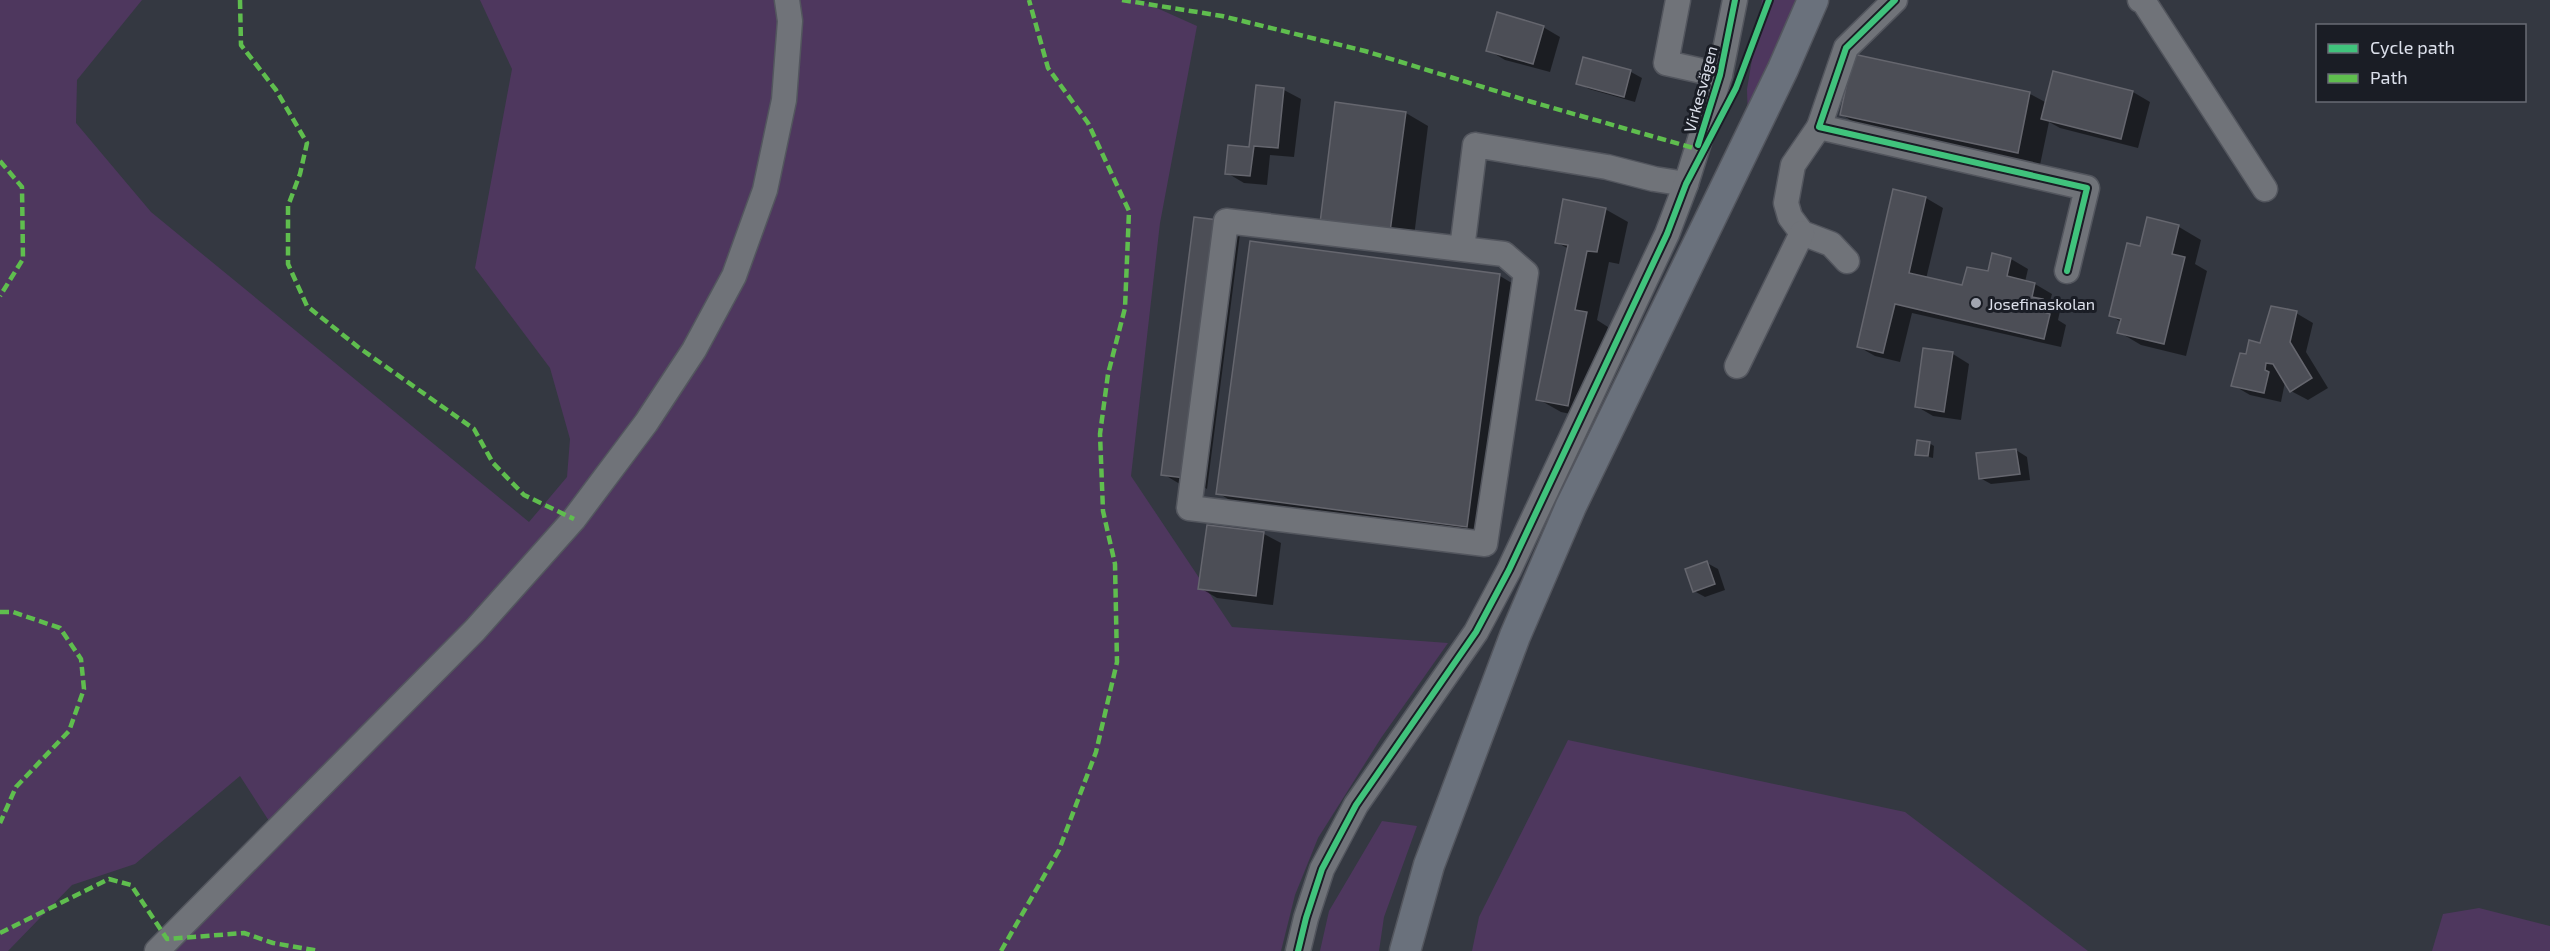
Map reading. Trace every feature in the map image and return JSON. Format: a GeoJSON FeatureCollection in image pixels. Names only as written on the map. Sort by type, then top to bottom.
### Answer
{"type":"FeatureCollection","features":[{"type":"Feature","properties":{"kind":"main road"},"geometry":{"type":"LineString","coordinates":[[1405,951],[1429,865],[1515,636],[1538,582],[1571,506],[1783,69],[1813,0]]}},
{"type":"Feature","properties":{"kind":"street"},"geometry":{"type":"LineString","coordinates":[[157,951],[475,630],[574,519],[652,414],[694,350],[734,276],[765,190],[784,100],[790,21],[787,0]]}},
{"type":"Feature","properties":{"kind":"street"},"geometry":{"type":"LineString","coordinates":[[1678,0],[1666,63],[1720,75]]}},
{"type":"Feature","properties":{"kind":"street","name":"Virkesvägen"},"geometry":{"type":"LineString","coordinates":[[1298,951],[1322,868],[1356,805],[1476,632],[1509,570],[1667,234],[1686,184],[1720,75],[1735,0]]}},
{"type":"Feature","properties":{"kind":"street"},"geometry":{"type":"LineString","coordinates":[[1847,261],[1832,244],[1802,233],[1790,217],[1786,203],[1793,165],[1819,127],[1846,48],[1895,0]]}},
{"type":"Feature","properties":{"kind":"street"},"geometry":{"type":"LineString","coordinates":[[2140,0],[2144,2],[2265,189]]}},
{"type":"Feature","properties":{"kind":"street"},"geometry":{"type":"LineString","coordinates":[[1819,127],[2087,188],[2067,271]]}},
{"type":"Feature","properties":{"kind":"street"},"geometry":{"type":"LineString","coordinates":[[1462,249],[1475,145],[1607,167],[1654,179],[1686,184]]}},
{"type":"Feature","properties":{"kind":"street"},"geometry":{"type":"LineString","coordinates":[[1226,221],[1462,249],[1504,254],[1526,273],[1485,544],[1189,508],[1226,221]]}},
{"type":"Feature","properties":{"kind":"street"},"geometry":{"type":"LineString","coordinates":[[1737,366],[1802,233]]}},
{"type":"Feature","properties":{"kind":"shaded area"},"geometry":{"type":"Polygon","coordinates":[[[0,0],[142,0],[77,80],[76,123],[151,212],[529,522],[567,477],[570,439],[550,368],[475,268],[512,69],[480,0],[1139,0],[1197,26],[1160,223],[1131,476],[1232,627],[1448,643],[1381,738],[1318,838],[1295,895],[1281,951],[173,951],[280,838],[240,776],[135,864],[72,885],[8,951],[0,951],[0,0]]]}},
{"type":"Feature","properties":{"kind":"shaded area"},"geometry":{"type":"Polygon","coordinates":[[[1762,0],[1801,0],[1748,123],[1747,89],[1762,0]]]}},
{"type":"Feature","properties":{"kind":"shaded area"},"geometry":{"type":"Polygon","coordinates":[[[1568,740],[1905,812],[2088,951],[1472,951],[1479,917],[1568,740]]]}},
{"type":"Feature","properties":{"kind":"shaded area"},"geometry":{"type":"Polygon","coordinates":[[[1382,821],[1417,826],[1384,917],[1379,951],[1320,951],[1329,911],[1382,821]]]}},
{"type":"Feature","properties":{"kind":"shaded area"},"geometry":{"type":"Polygon","coordinates":[[[2479,908],[2550,926],[2550,951],[2432,951],[2443,914],[2479,908]]]}},
{"type":"Feature","properties":{"kind":"building"},"geometry":{"type":"Polygon","coordinates":[[[1497,12],[1544,26],[1533,64],[1486,51],[1497,12]]]}},
{"type":"Feature","properties":{"kind":"building"},"geometry":{"type":"Polygon","coordinates":[[[1853,54],[2030,92],[2018,153],[1840,115],[1853,54]]]}},
{"type":"Feature","properties":{"kind":"building"},"geometry":{"type":"Polygon","coordinates":[[[1583,57],[1631,70],[1624,97],[1576,84],[1583,57]]]}},
{"type":"Feature","properties":{"kind":"building"},"geometry":{"type":"Polygon","coordinates":[[[2053,71],[2133,91],[2121,139],[2041,119],[2053,71]]]}},
{"type":"Feature","properties":{"kind":"building"},"geometry":{"type":"Polygon","coordinates":[[[1256,85],[1284,88],[1278,148],[1254,146],[1250,176],[1225,174],[1228,145],[1249,147],[1256,85]]]}},
{"type":"Feature","properties":{"kind":"building"},"geometry":{"type":"Polygon","coordinates":[[[1335,102],[1406,112],[1390,232],[1320,223],[1335,102]]]}},
{"type":"Feature","properties":{"kind":"building"},"geometry":{"type":"Polygon","coordinates":[[[1893,189],[1926,197],[1909,273],[1962,285],[1967,267],[1988,271],[1992,253],[2011,258],[2007,276],[2035,283],[2032,297],[2043,299],[2041,311],[2050,314],[2044,339],[1895,304],[1883,353],[1857,347],[1893,189]]]}},
{"type":"Feature","properties":{"kind":"building"},"geometry":{"type":"Polygon","coordinates":[[[1563,199],[1606,208],[1597,252],[1587,251],[1575,310],[1587,312],[1568,406],[1536,400],[1568,245],[1555,243],[1563,199]]]}},
{"type":"Feature","properties":{"kind":"building"},"geometry":{"type":"Polygon","coordinates":[[[1194,217],[1218,220],[1185,478],[1161,475],[1194,217]]]}},
{"type":"Feature","properties":{"kind":"building"},"geometry":{"type":"Polygon","coordinates":[[[2147,217],[2179,225],[2172,254],[2185,257],[2164,344],[2117,333],[2121,319],[2109,316],[2127,243],[2140,246],[2147,217]]]}},
{"type":"Feature","properties":{"kind":"building"},"geometry":{"type":"Polygon","coordinates":[[[1250,241],[1500,274],[1467,527],[1216,494],[1250,241]]]}},
{"type":"Feature","properties":{"kind":"building"},"geometry":{"type":"Polygon","coordinates":[[[2271,306],[2297,311],[2290,342],[2312,378],[2290,392],[2273,364],[2266,363],[2265,370],[2269,372],[2264,393],[2231,386],[2240,353],[2246,354],[2249,340],[2260,343],[2271,306]]]}},
{"type":"Feature","properties":{"kind":"building"},"geometry":{"type":"Polygon","coordinates":[[[1923,348],[1953,352],[1944,412],[1915,407],[1923,348]]]}},
{"type":"Feature","properties":{"kind":"building"},"geometry":{"type":"Polygon","coordinates":[[[1917,440],[1930,442],[1928,456],[1915,455],[1917,440]]]}},
{"type":"Feature","properties":{"kind":"building"},"geometry":{"type":"Polygon","coordinates":[[[2016,449],[2020,474],[1979,479],[1976,453],[2016,449]]]}},
{"type":"Feature","properties":{"kind":"building"},"geometry":{"type":"Polygon","coordinates":[[[1207,525],[1264,532],[1256,596],[1198,589],[1207,525]]]}},
{"type":"Feature","properties":{"kind":"building"},"geometry":{"type":"Polygon","coordinates":[[[1707,561],[1715,584],[1693,592],[1685,569],[1707,561]]]}},
{"type":"Feature","properties":{"kind":"marked path"},"geometry":{"type":"LineString","coordinates":[[240,0],[241,45],[276,90],[307,143],[300,174],[288,206],[288,264],[307,306],[358,347],[474,429],[493,463],[524,495],[574,519]]}},
{"type":"Feature","properties":{"kind":"marked path"},"geometry":{"type":"LineString","coordinates":[[1001,951],[1059,850],[1096,752],[1117,662],[1115,564],[1103,511],[1100,434],[1108,374],[1125,308],[1129,211],[1088,123],[1048,68],[1029,0]]}},
{"type":"Feature","properties":{"kind":"marked path"},"geometry":{"type":"LineString","coordinates":[[1122,0],[1222,16],[1365,51],[1697,149]]}},
{"type":"Feature","properties":{"kind":"marked path"},"geometry":{"type":"LineString","coordinates":[[0,161],[22,187],[23,259],[0,296]]}},
{"type":"Feature","properties":{"kind":"marked path"},"geometry":{"type":"LineString","coordinates":[[0,612],[13,612],[60,628],[81,659],[84,689],[69,731],[16,787],[0,823]]}},
{"type":"Feature","properties":{"kind":"marked path"},"geometry":{"type":"LineString","coordinates":[[0,933],[109,879],[131,885],[167,939],[244,933],[273,943],[319,951]]}},
{"type":"Feature","properties":{"kind":"cycle path"},"geometry":{"type":"LineString","coordinates":[[1698,145],[1720,75],[1735,0]]}},
{"type":"Feature","properties":{"kind":"cycle path"},"geometry":{"type":"LineString","coordinates":[[1298,951],[1322,869],[1356,805],[1476,632],[1509,570],[1667,234],[1686,184],[1736,88],[1769,0]]}},
{"type":"Feature","properties":{"kind":"cycle path"},"geometry":{"type":"LineString","coordinates":[[1895,0],[1846,48],[1819,127],[2087,188],[2067,271]]}},
{"type":"Feature","properties":{"kind":"place","name":"Josefinaskolan"},"geometry":{"type":"Point","coordinates":[1976,303]}}]}
